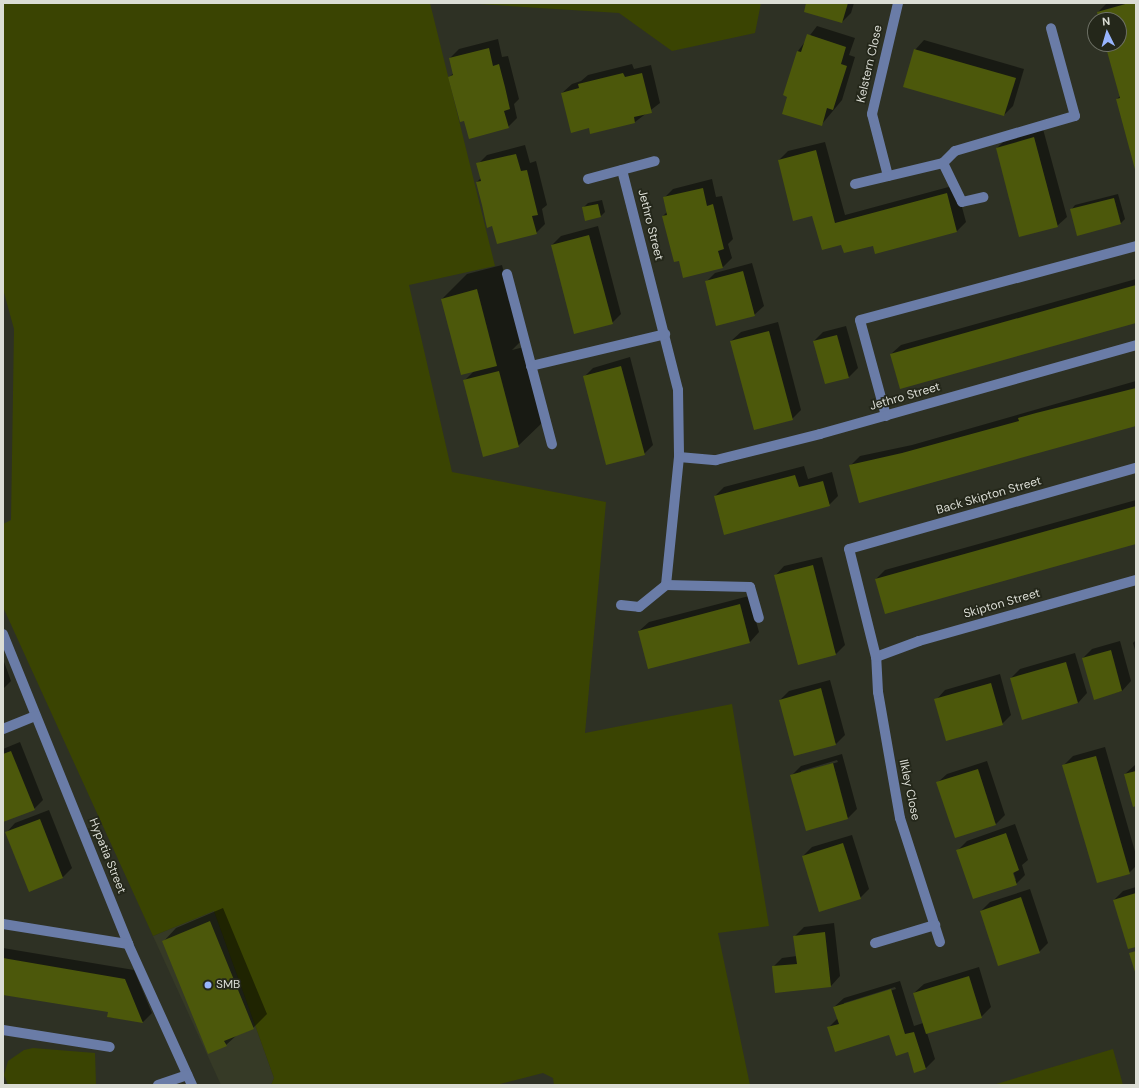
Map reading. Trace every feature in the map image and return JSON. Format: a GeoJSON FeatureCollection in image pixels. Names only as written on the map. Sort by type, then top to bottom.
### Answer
{"type":"FeatureCollection","features":[{"type":"Feature","properties":{"kind":"street","name":"Kelstern Close"},"geometry":{"type":"LineString","coordinates":[[888,176],[872,114],[898,3]]}},
{"type":"Feature","properties":{"kind":"street"},"geometry":{"type":"LineString","coordinates":[[855,184],[943,163],[956,151],[1075,116],[1050,28]]}},
{"type":"Feature","properties":{"kind":"street"},"geometry":{"type":"LineString","coordinates":[[588,179],[655,161]]}},
{"type":"Feature","properties":{"kind":"street"},"geometry":{"type":"LineString","coordinates":[[943,163],[962,202],[983,197]]}},
{"type":"Feature","properties":{"kind":"street","name":"Jethro Street"},"geometry":{"type":"LineString","coordinates":[[622,170],[665,334],[678,390],[679,457],[666,585]]}},
{"type":"Feature","properties":{"kind":"street"},"geometry":{"type":"LineString","coordinates":[[886,416],[860,320],[1136,246]]}},
{"type":"Feature","properties":{"kind":"street"},"geometry":{"type":"LineString","coordinates":[[507,274],[552,444]]}},
{"type":"Feature","properties":{"kind":"street"},"geometry":{"type":"LineString","coordinates":[[531,366],[665,334]]}},
{"type":"Feature","properties":{"kind":"street","name":"Jethro Street"},"geometry":{"type":"LineString","coordinates":[[679,457],[716,460],[886,416],[1136,345]]}},
{"type":"Feature","properties":{"kind":"street","name":"Back Skipton Street"},"geometry":{"type":"LineString","coordinates":[[849,549],[1136,468]]}},
{"type":"Feature","properties":{"kind":"street","name":"Ilkley Close"},"geometry":{"type":"LineString","coordinates":[[849,549],[876,657],[878,692],[900,818],[940,942]]}},
{"type":"Feature","properties":{"kind":"street","name":"Skipton Street"},"geometry":{"type":"LineString","coordinates":[[876,657],[919,641],[1136,580]]}},
{"type":"Feature","properties":{"kind":"street"},"geometry":{"type":"LineString","coordinates":[[621,604],[639,607],[666,585],[750,586],[758,618]]}},
{"type":"Feature","properties":{"kind":"street","name":"Hypatia Street"},"geometry":{"type":"LineString","coordinates":[[3,634],[128,944],[192,1085]]}},
{"type":"Feature","properties":{"kind":"street"},"geometry":{"type":"LineString","coordinates":[[3,729],[36,716]]}},
{"type":"Feature","properties":{"kind":"street"},"geometry":{"type":"LineString","coordinates":[[3,924],[128,944]]}},
{"type":"Feature","properties":{"kind":"street"},"geometry":{"type":"LineString","coordinates":[[875,942],[935,925]]}},
{"type":"Feature","properties":{"kind":"street"},"geometry":{"type":"LineString","coordinates":[[3,1030],[110,1047]]}},
{"type":"Feature","properties":{"kind":"street"},"geometry":{"type":"LineString","coordinates":[[158,1085],[187,1075]]}},
{"type":"Feature","properties":{"kind":"shaded area","name":"SMB"},"geometry":{"type":"Polygon","coordinates":[[[214,911],[274,1078],[271,1085],[221,1085],[153,936],[214,911]]]}},
{"type":"Feature","properties":{"kind":"green space"},"geometry":{"type":"Polygon","coordinates":[[[3,3],[430,3],[495,266],[409,285],[452,472],[606,502],[585,733],[732,704],[769,926],[718,933],[750,1085],[554,1085],[553,1078],[543,1073],[496,1085],[271,1085],[274,1078],[214,911],[153,936],[3,607],[3,524],[11,520],[14,329],[3,289],[3,3]]]}},
{"type":"Feature","properties":{"kind":"green space"},"geometry":{"type":"Polygon","coordinates":[[[463,3],[761,3],[755,33],[672,51],[619,13],[463,3]]]}},
{"type":"Feature","properties":{"kind":"green space"},"geometry":{"type":"Polygon","coordinates":[[[33,1048],[95,1053],[96,1085],[8,1085],[4,1075],[8,1061],[24,1050],[33,1048]]]}},
{"type":"Feature","properties":{"kind":"green space"},"geometry":{"type":"Polygon","coordinates":[[[1113,1049],[1123,1085],[993,1085],[1113,1049]]]}},
{"type":"Feature","properties":{"kind":"building"},"geometry":{"type":"Polygon","coordinates":[[[806,3],[848,3],[842,23],[804,12],[806,3]]]}},
{"type":"Feature","properties":{"kind":"building"},"geometry":{"type":"Polygon","coordinates":[[[1129,3],[1135,3],[1136,173],[1116,99],[1120,98],[1107,52],[1127,52],[1127,12],[1097,12],[1129,3]]]}},
{"type":"Feature","properties":{"kind":"building"},"geometry":{"type":"Polygon","coordinates":[[[807,34],[846,47],[841,64],[847,66],[833,110],[827,108],[822,126],[782,114],[787,97],[783,95],[797,51],[801,52],[807,34]]]}},
{"type":"Feature","properties":{"kind":"building"},"geometry":{"type":"Polygon","coordinates":[[[489,48],[493,66],[499,64],[505,87],[510,109],[504,111],[509,128],[469,139],[464,121],[460,122],[448,77],[453,75],[449,58],[489,48]]]}},
{"type":"Feature","properties":{"kind":"building"},"geometry":{"type":"Polygon","coordinates":[[[914,49],[1016,78],[1004,116],[903,87],[914,49]]]}},
{"type":"Feature","properties":{"kind":"building"},"geometry":{"type":"Polygon","coordinates":[[[623,73],[625,77],[642,73],[652,113],[634,117],[635,123],[590,134],[589,128],[571,133],[561,93],[579,88],[578,84],[623,73]]]}},
{"type":"Feature","properties":{"kind":"building"},"geometry":{"type":"Polygon","coordinates":[[[1034,137],[1058,227],[1019,237],[996,148],[1034,137]]]}},
{"type":"Feature","properties":{"kind":"building"},"geometry":{"type":"Polygon","coordinates":[[[816,150],[835,223],[947,193],[957,232],[875,254],[873,246],[844,253],[841,245],[822,250],[812,216],[793,221],[778,160],[816,150]]]}},
{"type":"Feature","properties":{"kind":"building"},"geometry":{"type":"Polygon","coordinates":[[[516,154],[521,171],[527,170],[538,215],[532,216],[537,234],[497,244],[492,226],[487,228],[476,182],[481,181],[476,163],[516,154]]]}},
{"type":"Feature","properties":{"kind":"building"},"geometry":{"type":"Polygon","coordinates":[[[703,188],[707,206],[713,204],[724,249],[718,251],[723,268],[683,278],[679,261],[674,262],[662,216],[667,215],[663,197],[703,188]]]}},
{"type":"Feature","properties":{"kind":"building"},"geometry":{"type":"Polygon","coordinates":[[[1114,198],[1121,224],[1077,236],[1070,209],[1114,198]]]}},
{"type":"Feature","properties":{"kind":"building"},"geometry":{"type":"Polygon","coordinates":[[[598,204],[601,217],[585,221],[582,207],[598,204]]]}},
{"type":"Feature","properties":{"kind":"building"},"geometry":{"type":"Polygon","coordinates":[[[589,235],[613,324],[574,334],[551,245],[589,235]]]}},
{"type":"Feature","properties":{"kind":"building"},"geometry":{"type":"Polygon","coordinates":[[[743,271],[755,316],[716,326],[705,281],[743,271]]]}},
{"type":"Feature","properties":{"kind":"building"},"geometry":{"type":"Polygon","coordinates":[[[1136,285],[1136,323],[900,389],[890,354],[1136,285]]]}},
{"type":"Feature","properties":{"kind":"building"},"geometry":{"type":"Polygon","coordinates":[[[477,289],[497,366],[461,375],[441,299],[477,289]]]}},
{"type":"Feature","properties":{"kind":"building"},"geometry":{"type":"Polygon","coordinates":[[[769,331],[793,420],[754,430],[730,341],[769,331]]]}},
{"type":"Feature","properties":{"kind":"building"},"geometry":{"type":"Polygon","coordinates":[[[837,335],[849,378],[825,384],[813,341],[837,335]]]}},
{"type":"Feature","properties":{"kind":"building"},"geometry":{"type":"Polygon","coordinates":[[[621,366],[645,455],[606,465],[583,376],[621,366]]]}},
{"type":"Feature","properties":{"kind":"building"},"geometry":{"type":"Polygon","coordinates":[[[499,371],[519,447],[483,457],[463,380],[499,371]]]}},
{"type":"Feature","properties":{"kind":"building"},"geometry":{"type":"Polygon","coordinates":[[[1136,388],[1136,426],[859,503],[849,465],[902,453],[1019,421],[1018,418],[1036,413],[1136,388]]]}},
{"type":"Feature","properties":{"kind":"building"},"geometry":{"type":"Polygon","coordinates":[[[795,475],[799,487],[823,481],[830,506],[724,535],[714,496],[795,475]]]}},
{"type":"Feature","properties":{"kind":"building"},"geometry":{"type":"Polygon","coordinates":[[[1136,506],[1136,544],[885,614],[875,579],[1136,506]]]}},
{"type":"Feature","properties":{"kind":"building"},"geometry":{"type":"Polygon","coordinates":[[[813,565],[836,655],[798,665],[774,575],[813,565]]]}},
{"type":"Feature","properties":{"kind":"building"},"geometry":{"type":"Polygon","coordinates":[[[740,604],[750,643],[648,669],[638,631],[740,604]]]}},
{"type":"Feature","properties":{"kind":"building"},"geometry":{"type":"Polygon","coordinates":[[[1111,650],[1122,691],[1094,700],[1082,658],[1111,650]]]}},
{"type":"Feature","properties":{"kind":"building"},"geometry":{"type":"Polygon","coordinates":[[[1066,662],[1078,703],[1022,720],[1010,678],[1066,662]]]}},
{"type":"Feature","properties":{"kind":"building"},"geometry":{"type":"Polygon","coordinates":[[[991,683],[1003,725],[946,741],[934,699],[991,683]]]}},
{"type":"Feature","properties":{"kind":"building"},"geometry":{"type":"Polygon","coordinates":[[[821,688],[836,745],[794,756],[779,700],[821,688]]]}},
{"type":"Feature","properties":{"kind":"building"},"geometry":{"type":"Polygon","coordinates":[[[11,751],[35,810],[3,822],[3,754],[11,751]]]}},
{"type":"Feature","properties":{"kind":"building"},"geometry":{"type":"Polygon","coordinates":[[[1096,756],[1130,874],[1097,883],[1062,765],[1096,756]]]}},
{"type":"Feature","properties":{"kind":"building"},"geometry":{"type":"Polygon","coordinates":[[[833,763],[848,819],[806,831],[790,775],[833,763]]]}},
{"type":"Feature","properties":{"kind":"building"},"geometry":{"type":"Polygon","coordinates":[[[978,769],[996,825],[955,838],[936,782],[978,769]]]}},
{"type":"Feature","properties":{"kind":"building"},"geometry":{"type":"Polygon","coordinates":[[[1136,771],[1136,806],[1133,807],[1124,774],[1136,771]]]}},
{"type":"Feature","properties":{"kind":"building"},"geometry":{"type":"Polygon","coordinates":[[[40,819],[63,878],[29,892],[5,832],[40,819]]]}},
{"type":"Feature","properties":{"kind":"building"},"geometry":{"type":"Polygon","coordinates":[[[1006,833],[1019,870],[1013,873],[1017,885],[973,899],[956,850],[1006,833]]]}},
{"type":"Feature","properties":{"kind":"building"},"geometry":{"type":"Polygon","coordinates":[[[843,843],[861,899],[819,912],[802,856],[843,843]]]}},
{"type":"Feature","properties":{"kind":"building"},"geometry":{"type":"Polygon","coordinates":[[[1136,893],[1136,947],[1128,949],[1113,900],[1136,893]]]}},
{"type":"Feature","properties":{"kind":"building"},"geometry":{"type":"Polygon","coordinates":[[[1021,897],[1040,953],[998,966],[980,911],[1021,897]]]}},
{"type":"Feature","properties":{"kind":"building","name":"SMB"},"geometry":{"type":"Polygon","coordinates":[[[210,921],[254,1029],[224,1041],[227,1046],[208,1054],[162,941],[210,921]]]}},
{"type":"Feature","properties":{"kind":"building"},"geometry":{"type":"Polygon","coordinates":[[[825,932],[831,987],[775,993],[772,966],[797,964],[793,936],[825,932]]]}},
{"type":"Feature","properties":{"kind":"building"},"geometry":{"type":"Polygon","coordinates":[[[1136,951],[1136,975],[1129,953],[1136,951]]]}},
{"type":"Feature","properties":{"kind":"building"},"geometry":{"type":"Polygon","coordinates":[[[3,958],[125,979],[143,1023],[107,1017],[108,1012],[3,995],[3,958]]]}},
{"type":"Feature","properties":{"kind":"building"},"geometry":{"type":"Polygon","coordinates":[[[969,976],[982,1018],[926,1034],[913,993],[969,976]]]}},
{"type":"Feature","properties":{"kind":"building"},"geometry":{"type":"Polygon","coordinates":[[[891,989],[905,1034],[914,1032],[926,1069],[914,1073],[908,1052],[896,1056],[889,1035],[835,1052],[827,1027],[839,1024],[833,1007],[891,989]]]}},
{"type":"Feature","properties":{"kind":"place","name":"SMB"},"geometry":{"type":"Point","coordinates":[208,985]}}]}
